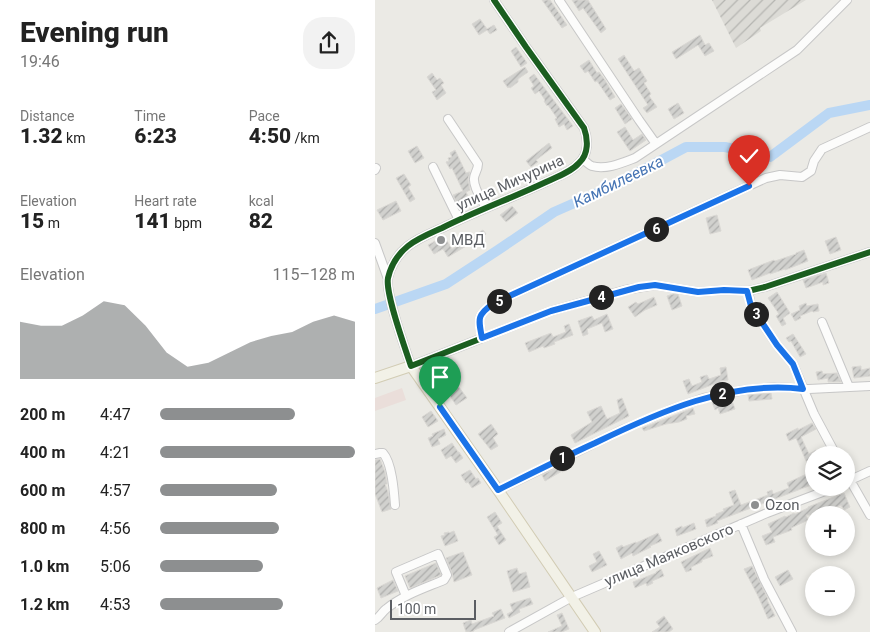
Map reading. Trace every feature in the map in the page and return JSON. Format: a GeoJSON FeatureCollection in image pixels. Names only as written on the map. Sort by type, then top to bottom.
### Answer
{"type":"FeatureCollection","features":[{"type":"Feature","properties":{"kind":"main road"},"geometry":{"type":"LineString","coordinates":[[375,378],[411,366],[595,632]]}},
{"type":"Feature","properties":{"kind":"street","name":"улица Мичурина"},"geometry":{"type":"LineString","coordinates":[[411,366],[387,285],[394,263],[399,255],[419,239],[570,170],[583,159],[587,147],[583,128],[494,0]]}},
{"type":"Feature","properties":{"kind":"street"},"geometry":{"type":"LineString","coordinates":[[559,0],[656,144]]}},
{"type":"Feature","properties":{"kind":"street"},"geometry":{"type":"LineString","coordinates":[[583,159],[590,166],[602,167],[635,158],[797,50],[847,0]]}},
{"type":"Feature","properties":{"kind":"street"},"geometry":{"type":"LineString","coordinates":[[448,119],[478,164],[474,181],[486,208]]}},
{"type":"Feature","properties":{"kind":"street"},"geometry":{"type":"LineString","coordinates":[[482,338],[480,316],[483,311],[494,303],[766,178],[780,175],[802,177],[811,171],[814,161],[823,149],[870,128]]}},
{"type":"Feature","properties":{"kind":"street"},"geometry":{"type":"LineString","coordinates":[[433,167],[459,220]]}},
{"type":"Feature","properties":{"kind":"street"},"geometry":{"type":"LineString","coordinates":[[375,243],[388,279]]}},
{"type":"Feature","properties":{"kind":"street"},"geometry":{"type":"LineString","coordinates":[[411,366],[551,311],[639,287],[655,285],[698,292],[747,291],[765,287],[870,252]]}},
{"type":"Feature","properties":{"kind":"street"},"geometry":{"type":"LineString","coordinates":[[747,291],[751,306],[777,345],[793,364],[821,428],[831,446]]}},
{"type":"Feature","properties":{"kind":"street"},"geometry":{"type":"LineString","coordinates":[[822,322],[849,387]]}},
{"type":"Feature","properties":{"kind":"street"},"geometry":{"type":"LineString","coordinates":[[498,490],[623,429],[705,398],[744,390],[870,386]]}},
{"type":"Feature","properties":{"kind":"street"},"geometry":{"type":"LineString","coordinates":[[375,454],[383,453],[387,459],[395,505]]}},
{"type":"Feature","properties":{"kind":"street"},"geometry":{"type":"LineString","coordinates":[[855,478],[870,471]]}},
{"type":"Feature","properties":{"kind":"street"},"geometry":{"type":"LineString","coordinates":[[855,492],[870,515]]}},
{"type":"Feature","properties":{"kind":"street","name":"улица Маяковского"},"geometry":{"type":"LineString","coordinates":[[509,632],[572,597],[741,524],[813,496]]}},
{"type":"Feature","properties":{"kind":"street"},"geometry":{"type":"LineString","coordinates":[[741,524],[764,579],[792,632]]}},
{"type":"Feature","properties":{"kind":"street"},"geometry":{"type":"LineString","coordinates":[[375,620],[385,609],[406,596],[444,580],[447,575],[438,554],[396,572],[406,596]]}},
{"type":"Feature","properties":{"kind":"shaded area"},"geometry":{"type":"Polygon","coordinates":[[[712,0],[806,0],[760,28],[761,31],[736,48],[712,0]]]}},
{"type":"Feature","properties":{"kind":"shaded area"},"geometry":{"type":"Polygon","coordinates":[[[402,388],[406,400],[375,411],[375,398],[402,388]]]}},
{"type":"Feature","properties":{"kind":"building"},"geometry":{"type":"Polygon","coordinates":[[[542,0],[550,0],[567,25],[562,28],[542,0]]]}},
{"type":"Feature","properties":{"kind":"building"},"geometry":{"type":"Polygon","coordinates":[[[572,0],[588,0],[606,29],[601,33],[583,8],[579,11],[572,0]]]}},
{"type":"Feature","properties":{"kind":"building"},"geometry":{"type":"Polygon","coordinates":[[[480,19],[487,29],[494,25],[497,30],[490,34],[487,30],[479,35],[472,24],[480,19]]]}},
{"type":"Feature","properties":{"kind":"building"},"geometry":{"type":"Polygon","coordinates":[[[700,35],[705,45],[709,43],[714,51],[705,56],[698,45],[676,59],[672,52],[700,35]]]}},
{"type":"Feature","properties":{"kind":"building"},"geometry":{"type":"Polygon","coordinates":[[[516,47],[527,63],[521,67],[511,51],[516,47]]]}},
{"type":"Feature","properties":{"kind":"building"},"geometry":{"type":"Polygon","coordinates":[[[624,55],[634,71],[639,68],[647,81],[644,83],[651,94],[649,96],[657,107],[647,113],[643,108],[648,105],[618,59],[624,55]]]}},
{"type":"Feature","properties":{"kind":"building"},"geometry":{"type":"Polygon","coordinates":[[[589,60],[597,73],[599,72],[605,80],[615,97],[610,100],[597,81],[595,82],[588,71],[585,73],[580,66],[589,60]]]}},
{"type":"Feature","properties":{"kind":"building"},"geometry":{"type":"Polygon","coordinates":[[[525,67],[528,72],[518,79],[518,82],[508,88],[503,81],[525,67]]]}},
{"type":"Feature","properties":{"kind":"building"},"geometry":{"type":"Polygon","coordinates":[[[432,73],[437,80],[440,78],[444,83],[441,85],[446,93],[437,100],[432,92],[436,90],[427,77],[432,73]]]}},
{"type":"Feature","properties":{"kind":"building"},"geometry":{"type":"Polygon","coordinates":[[[534,74],[573,126],[567,130],[564,124],[559,127],[555,119],[557,118],[547,106],[539,91],[535,94],[531,88],[534,86],[529,78],[534,74]]]}},
{"type":"Feature","properties":{"kind":"building"},"geometry":{"type":"Polygon","coordinates":[[[678,103],[684,113],[674,119],[668,109],[678,103]]]}},
{"type":"Feature","properties":{"kind":"building"},"geometry":{"type":"Polygon","coordinates":[[[621,104],[632,119],[625,124],[615,108],[621,104]]]}},
{"type":"Feature","properties":{"kind":"building"},"geometry":{"type":"Polygon","coordinates":[[[625,127],[633,140],[642,134],[646,140],[630,151],[617,132],[625,127]]]}},
{"type":"Feature","properties":{"kind":"building"},"geometry":{"type":"Polygon","coordinates":[[[549,143],[552,148],[536,160],[538,162],[531,167],[526,161],[549,143]]]}},
{"type":"Feature","properties":{"kind":"building"},"geometry":{"type":"Polygon","coordinates":[[[417,146],[424,158],[415,163],[408,151],[417,146]]]}},
{"type":"Feature","properties":{"kind":"building"},"geometry":{"type":"Polygon","coordinates":[[[455,150],[466,173],[470,172],[468,179],[470,190],[466,192],[470,200],[458,206],[453,195],[463,191],[452,168],[450,169],[446,162],[449,161],[448,158],[452,157],[450,153],[455,150]]]}},
{"type":"Feature","properties":{"kind":"building"},"geometry":{"type":"Polygon","coordinates":[[[404,174],[411,185],[408,187],[415,199],[410,202],[396,178],[404,174]]]}},
{"type":"Feature","properties":{"kind":"building"},"geometry":{"type":"Polygon","coordinates":[[[396,201],[401,211],[383,220],[377,210],[396,201]]]}},
{"type":"Feature","properties":{"kind":"building"},"geometry":{"type":"Polygon","coordinates":[[[512,206],[518,213],[506,222],[500,215],[512,206]]]}},
{"type":"Feature","properties":{"kind":"building"},"geometry":{"type":"Polygon","coordinates":[[[717,215],[721,231],[710,234],[706,218],[717,215]]]}},
{"type":"Feature","properties":{"kind":"building","name":"МВД"},"geometry":{"type":"Polygon","coordinates":[[[483,230],[486,234],[448,257],[443,249],[434,254],[428,245],[444,236],[452,249],[483,230]]]}},
{"type":"Feature","properties":{"kind":"building"},"geometry":{"type":"Polygon","coordinates":[[[836,237],[841,250],[830,254],[825,241],[836,237]]]}},
{"type":"Feature","properties":{"kind":"building"},"geometry":{"type":"Polygon","coordinates":[[[804,250],[808,261],[752,280],[748,270],[804,250]]]}},
{"type":"Feature","properties":{"kind":"building"},"geometry":{"type":"Polygon","coordinates":[[[826,273],[829,283],[823,285],[823,282],[806,288],[803,280],[826,273]]]}},
{"type":"Feature","properties":{"kind":"building"},"geometry":{"type":"Polygon","coordinates":[[[777,292],[790,313],[783,318],[786,324],[782,326],[776,316],[779,314],[768,298],[777,292]]]}},
{"type":"Feature","properties":{"kind":"building"},"geometry":{"type":"Polygon","coordinates":[[[678,294],[682,306],[672,310],[667,296],[678,294]]]}},
{"type":"Feature","properties":{"kind":"building"},"geometry":{"type":"Polygon","coordinates":[[[654,297],[657,305],[635,317],[628,307],[636,302],[638,304],[654,297]]]}},
{"type":"Feature","properties":{"kind":"building"},"geometry":{"type":"Polygon","coordinates":[[[806,303],[807,306],[818,304],[819,311],[812,311],[800,316],[801,318],[795,321],[791,314],[800,310],[799,306],[806,303]]]}},
{"type":"Feature","properties":{"kind":"building"},"geometry":{"type":"Polygon","coordinates":[[[607,314],[613,329],[605,332],[602,323],[587,329],[588,334],[583,336],[578,321],[592,316],[594,320],[607,314]]]}},
{"type":"Feature","properties":{"kind":"building"},"geometry":{"type":"Polygon","coordinates":[[[569,324],[573,335],[554,342],[555,344],[544,348],[543,346],[529,352],[525,343],[551,333],[553,337],[566,332],[564,326],[569,324]]]}},
{"type":"Feature","properties":{"kind":"building"},"geometry":{"type":"Polygon","coordinates":[[[793,334],[806,354],[800,357],[791,341],[789,342],[786,338],[793,334]]]}},
{"type":"Feature","properties":{"kind":"building"},"geometry":{"type":"Polygon","coordinates":[[[861,366],[861,370],[870,368],[870,376],[854,378],[852,367],[861,366]]]}},
{"type":"Feature","properties":{"kind":"building"},"geometry":{"type":"Polygon","coordinates":[[[726,367],[728,380],[720,381],[688,394],[683,381],[689,379],[692,386],[702,382],[700,377],[707,375],[709,379],[721,375],[720,368],[726,367]]]}},
{"type":"Feature","properties":{"kind":"building"},"geometry":{"type":"Polygon","coordinates":[[[447,371],[467,398],[456,405],[442,384],[445,381],[441,375],[447,371]]]}},
{"type":"Feature","properties":{"kind":"building"},"geometry":{"type":"Polygon","coordinates":[[[822,371],[823,374],[837,373],[841,382],[828,382],[828,378],[818,380],[816,372],[822,371]]]}},
{"type":"Feature","properties":{"kind":"building"},"geometry":{"type":"Polygon","coordinates":[[[771,393],[772,399],[749,401],[748,395],[771,393]]]}},
{"type":"Feature","properties":{"kind":"building"},"geometry":{"type":"Polygon","coordinates":[[[622,398],[629,416],[575,443],[571,435],[592,422],[587,412],[601,406],[607,419],[620,413],[617,400],[622,398]]]}},
{"type":"Feature","properties":{"kind":"building"},"geometry":{"type":"Polygon","coordinates":[[[731,398],[735,409],[720,414],[718,408],[715,410],[712,402],[731,398]]]}},
{"type":"Feature","properties":{"kind":"building"},"geometry":{"type":"Polygon","coordinates":[[[693,408],[695,414],[686,416],[687,419],[644,431],[642,428],[693,408]]]}},
{"type":"Feature","properties":{"kind":"building"},"geometry":{"type":"Polygon","coordinates":[[[431,411],[438,421],[428,427],[422,417],[431,411]]]}},
{"type":"Feature","properties":{"kind":"building"},"geometry":{"type":"Polygon","coordinates":[[[812,423],[816,429],[801,437],[805,446],[805,458],[796,438],[789,441],[786,434],[798,428],[798,430],[812,423]]]}},
{"type":"Feature","properties":{"kind":"building"},"geometry":{"type":"Polygon","coordinates":[[[491,424],[498,434],[493,438],[498,446],[491,450],[478,434],[491,424]]]}},
{"type":"Feature","properties":{"kind":"building"},"geometry":{"type":"Polygon","coordinates":[[[444,429],[446,435],[438,439],[440,444],[432,447],[428,438],[433,436],[432,434],[444,429]]]}},
{"type":"Feature","properties":{"kind":"building"},"geometry":{"type":"Polygon","coordinates":[[[452,443],[463,458],[456,463],[451,456],[446,459],[441,450],[452,443]]]}},
{"type":"Feature","properties":{"kind":"building"},"geometry":{"type":"Polygon","coordinates":[[[380,459],[385,472],[387,484],[385,484],[391,509],[382,512],[375,494],[375,460],[380,459]]]}},
{"type":"Feature","properties":{"kind":"building"},"geometry":{"type":"Polygon","coordinates":[[[564,464],[567,470],[545,481],[542,475],[564,464]]]}},
{"type":"Feature","properties":{"kind":"building"},"geometry":{"type":"Polygon","coordinates":[[[470,470],[481,483],[472,488],[461,475],[470,470]]]}},
{"type":"Feature","properties":{"kind":"building"},"geometry":{"type":"Polygon","coordinates":[[[805,475],[805,487],[717,521],[718,523],[707,527],[705,520],[716,516],[716,514],[724,511],[723,509],[734,505],[729,492],[735,490],[741,505],[768,495],[767,492],[772,490],[773,494],[789,488],[787,483],[805,475]]]}},
{"type":"Feature","properties":{"kind":"building"},"geometry":{"type":"Polygon","coordinates":[[[836,496],[845,496],[850,506],[841,505],[811,506],[836,496]]]}},
{"type":"Feature","properties":{"kind":"building"},"geometry":{"type":"Polygon","coordinates":[[[805,509],[805,521],[791,528],[792,530],[773,537],[775,542],[766,545],[762,536],[772,532],[768,524],[785,516],[805,509]]]}},
{"type":"Feature","properties":{"kind":"building"},"geometry":{"type":"Polygon","coordinates":[[[495,512],[502,523],[497,526],[506,540],[499,545],[494,537],[498,535],[487,517],[495,512]]]}},
{"type":"Feature","properties":{"kind":"building"},"geometry":{"type":"Polygon","coordinates":[[[694,523],[696,529],[677,536],[675,529],[694,523]]]}},
{"type":"Feature","properties":{"kind":"building"},"geometry":{"type":"Polygon","coordinates":[[[454,531],[458,541],[445,546],[441,536],[445,535],[444,533],[454,531]]]}},
{"type":"Feature","properties":{"kind":"building"},"geometry":{"type":"Polygon","coordinates":[[[658,533],[662,541],[633,556],[632,553],[621,559],[616,548],[636,543],[658,533]]]}},
{"type":"Feature","properties":{"kind":"building"},"geometry":{"type":"Polygon","coordinates":[[[710,548],[713,556],[702,560],[702,562],[691,567],[692,570],[686,572],[681,562],[710,548]]]}},
{"type":"Feature","properties":{"kind":"building"},"geometry":{"type":"Polygon","coordinates":[[[599,551],[607,565],[592,572],[589,566],[597,562],[593,554],[599,551]]]}},
{"type":"Feature","properties":{"kind":"building"},"geometry":{"type":"Polygon","coordinates":[[[463,552],[472,575],[454,582],[446,558],[463,552]]]}},
{"type":"Feature","properties":{"kind":"building"},"geometry":{"type":"Polygon","coordinates":[[[436,563],[441,575],[410,588],[405,576],[436,563]]]}},
{"type":"Feature","properties":{"kind":"building"},"geometry":{"type":"Polygon","coordinates":[[[752,566],[775,616],[768,619],[744,569],[752,566]]]}},
{"type":"Feature","properties":{"kind":"building"},"geometry":{"type":"Polygon","coordinates":[[[517,568],[519,574],[526,572],[530,587],[513,592],[507,571],[517,568]]]}},
{"type":"Feature","properties":{"kind":"building"},"geometry":{"type":"Polygon","coordinates":[[[661,569],[664,576],[652,581],[653,583],[647,586],[646,583],[635,588],[633,582],[656,573],[661,569]]]}},
{"type":"Feature","properties":{"kind":"building"},"geometry":{"type":"Polygon","coordinates":[[[788,570],[793,579],[780,586],[775,577],[788,570]]]}},
{"type":"Feature","properties":{"kind":"building"},"geometry":{"type":"Polygon","coordinates":[[[393,580],[398,591],[381,598],[377,588],[393,580]]]}},
{"type":"Feature","properties":{"kind":"building"},"geometry":{"type":"Polygon","coordinates":[[[530,598],[533,604],[519,609],[520,612],[509,618],[507,614],[513,611],[510,604],[530,598]]]}},
{"type":"Feature","properties":{"kind":"building"},"geometry":{"type":"Polygon","coordinates":[[[501,609],[505,618],[474,631],[466,632],[463,623],[471,620],[472,624],[494,616],[492,613],[501,609]]]}},
{"type":"Feature","properties":{"kind":"building"},"geometry":{"type":"Polygon","coordinates":[[[562,613],[569,629],[562,632],[548,632],[562,626],[557,615],[562,613]]]}},
{"type":"Feature","properties":{"kind":"building"},"geometry":{"type":"Polygon","coordinates":[[[664,616],[673,629],[669,632],[652,632],[660,627],[656,622],[664,616]]]}},
{"type":"Feature","properties":{"kind":"waterway","name":"Камбилеевка"},"geometry":{"type":"LineString","coordinates":[[375,309],[446,284],[554,212],[613,186],[686,147],[725,147],[770,157],[829,113],[870,105]]}},
{"type":"Feature","properties":{"kind":"cycle path"},"geometry":{"type":"LineString","coordinates":[[494,0],[584,128],[587,142],[586,151],[582,159],[568,172],[425,236],[408,246],[398,256],[389,273],[389,296],[411,366],[551,311],[625,290],[655,285],[698,292],[748,291],[870,252]]}},
{"type":"Feature","properties":{"kind":"place","name":"МВД"},"geometry":{"type":"Point","coordinates":[441,240]}},
{"type":"Feature","properties":{"kind":"place","name":"Ozon"},"geometry":{"type":"Point","coordinates":[755,505]}},
{"type":"Feature","properties":{"kind":"route"},"geometry":{"type":"LineString","coordinates":[[440,407],[498,490],[623,429],[705,398],[744,390],[803,389],[793,364],[777,345],[751,306],[747,291],[698,292],[655,285],[639,287],[551,311],[482,338],[480,316],[483,311],[494,303],[749,186]]}}]}
